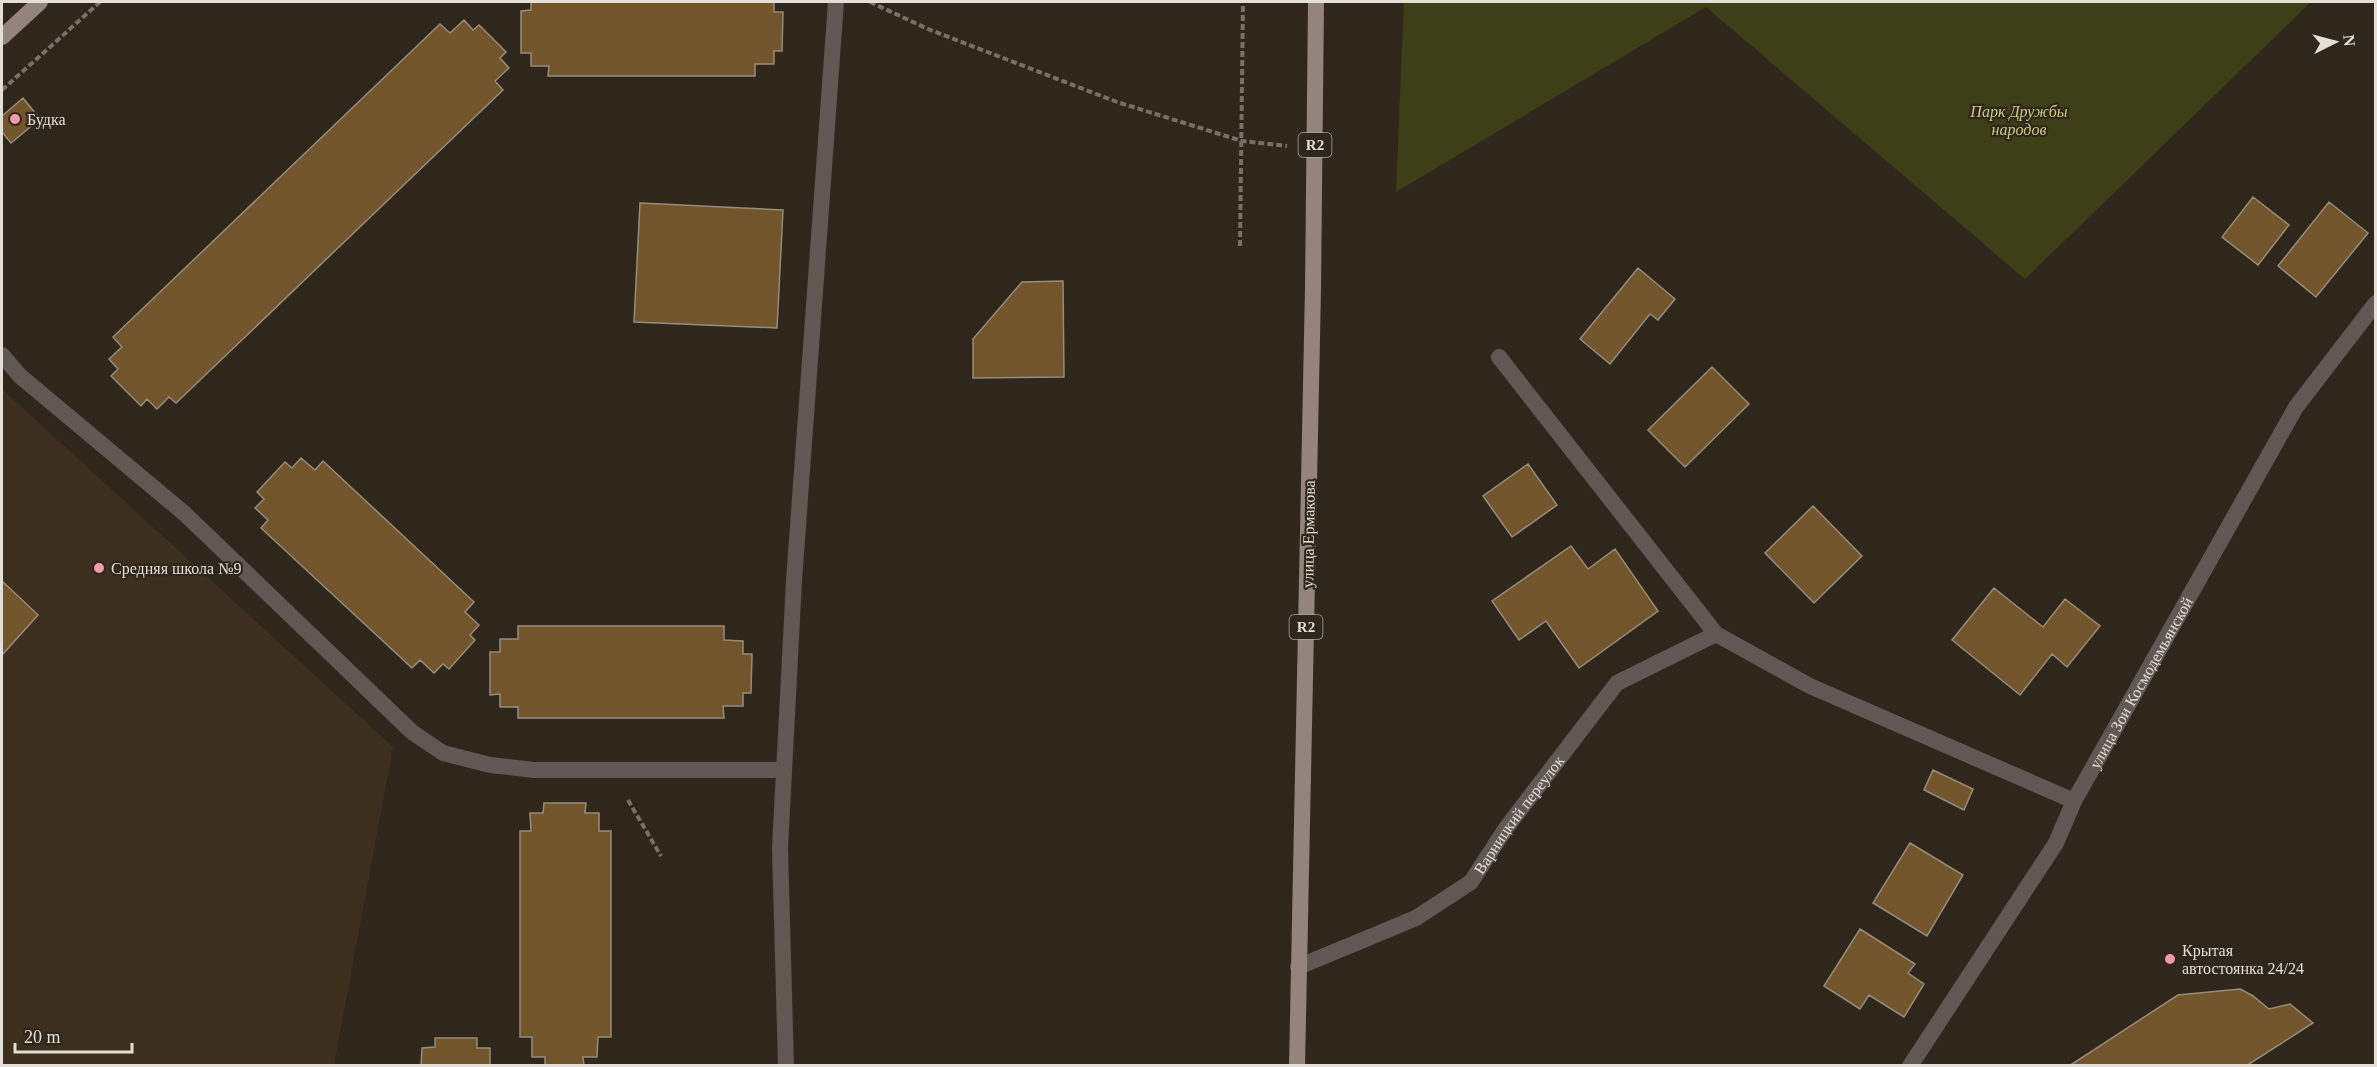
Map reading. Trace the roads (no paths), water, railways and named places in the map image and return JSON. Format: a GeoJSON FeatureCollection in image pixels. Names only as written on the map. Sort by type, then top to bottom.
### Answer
{"type":"FeatureCollection","features":[{"type":"Feature","properties":{"kind":"main road"},"geometry":{"type":"LineString","coordinates":[[2,37],[40,2]]}},
{"type":"Feature","properties":{"kind":"main road","name":"улица Ермакова"},"geometry":{"type":"LineString","coordinates":[[1297,1065],[1316,2]]}},
{"type":"Feature","properties":{"kind":"street"},"geometry":{"type":"LineString","coordinates":[[786,1065],[780,848],[795,557],[836,2]]}},
{"type":"Feature","properties":{"kind":"street","name":"улица Зои Космодемьянской"},"geometry":{"type":"LineString","coordinates":[[1910,1065],[2056,843],[2074,801],[2296,407],[2376,303]]}},
{"type":"Feature","properties":{"kind":"street"},"geometry":{"type":"LineString","coordinates":[[2,355],[20,376],[185,514],[420,738],[443,753],[490,765],[534,770],[784,770]]}},
{"type":"Feature","properties":{"kind":"street"},"geometry":{"type":"LineString","coordinates":[[1499,357],[1716,634],[1810,686],[2074,801]]}},
{"type":"Feature","properties":{"kind":"street","name":"Варницкий переулок"},"geometry":{"type":"LineString","coordinates":[[1298,967],[1416,918],[1471,882],[1506,828],[1617,682],[1716,634]]}},
{"type":"Feature","properties":{"kind":"place","name":"Будка"},"geometry":{"type":"Point","coordinates":[15,119]}},
{"type":"Feature","properties":{"kind":"place","name":"Средняя школа №9"},"geometry":{"type":"Point","coordinates":[99,568]}},
{"type":"Feature","properties":{"kind":"place","name":"Крытая автостоянка 24/24"},"geometry":{"type":"Point","coordinates":[2170,959]}},
{"type":"Feature","properties":{"kind":"park label","name":"Парк Дружбы народов"},"geometry":{"type":"Point","coordinates":[2019,120]}}]}
